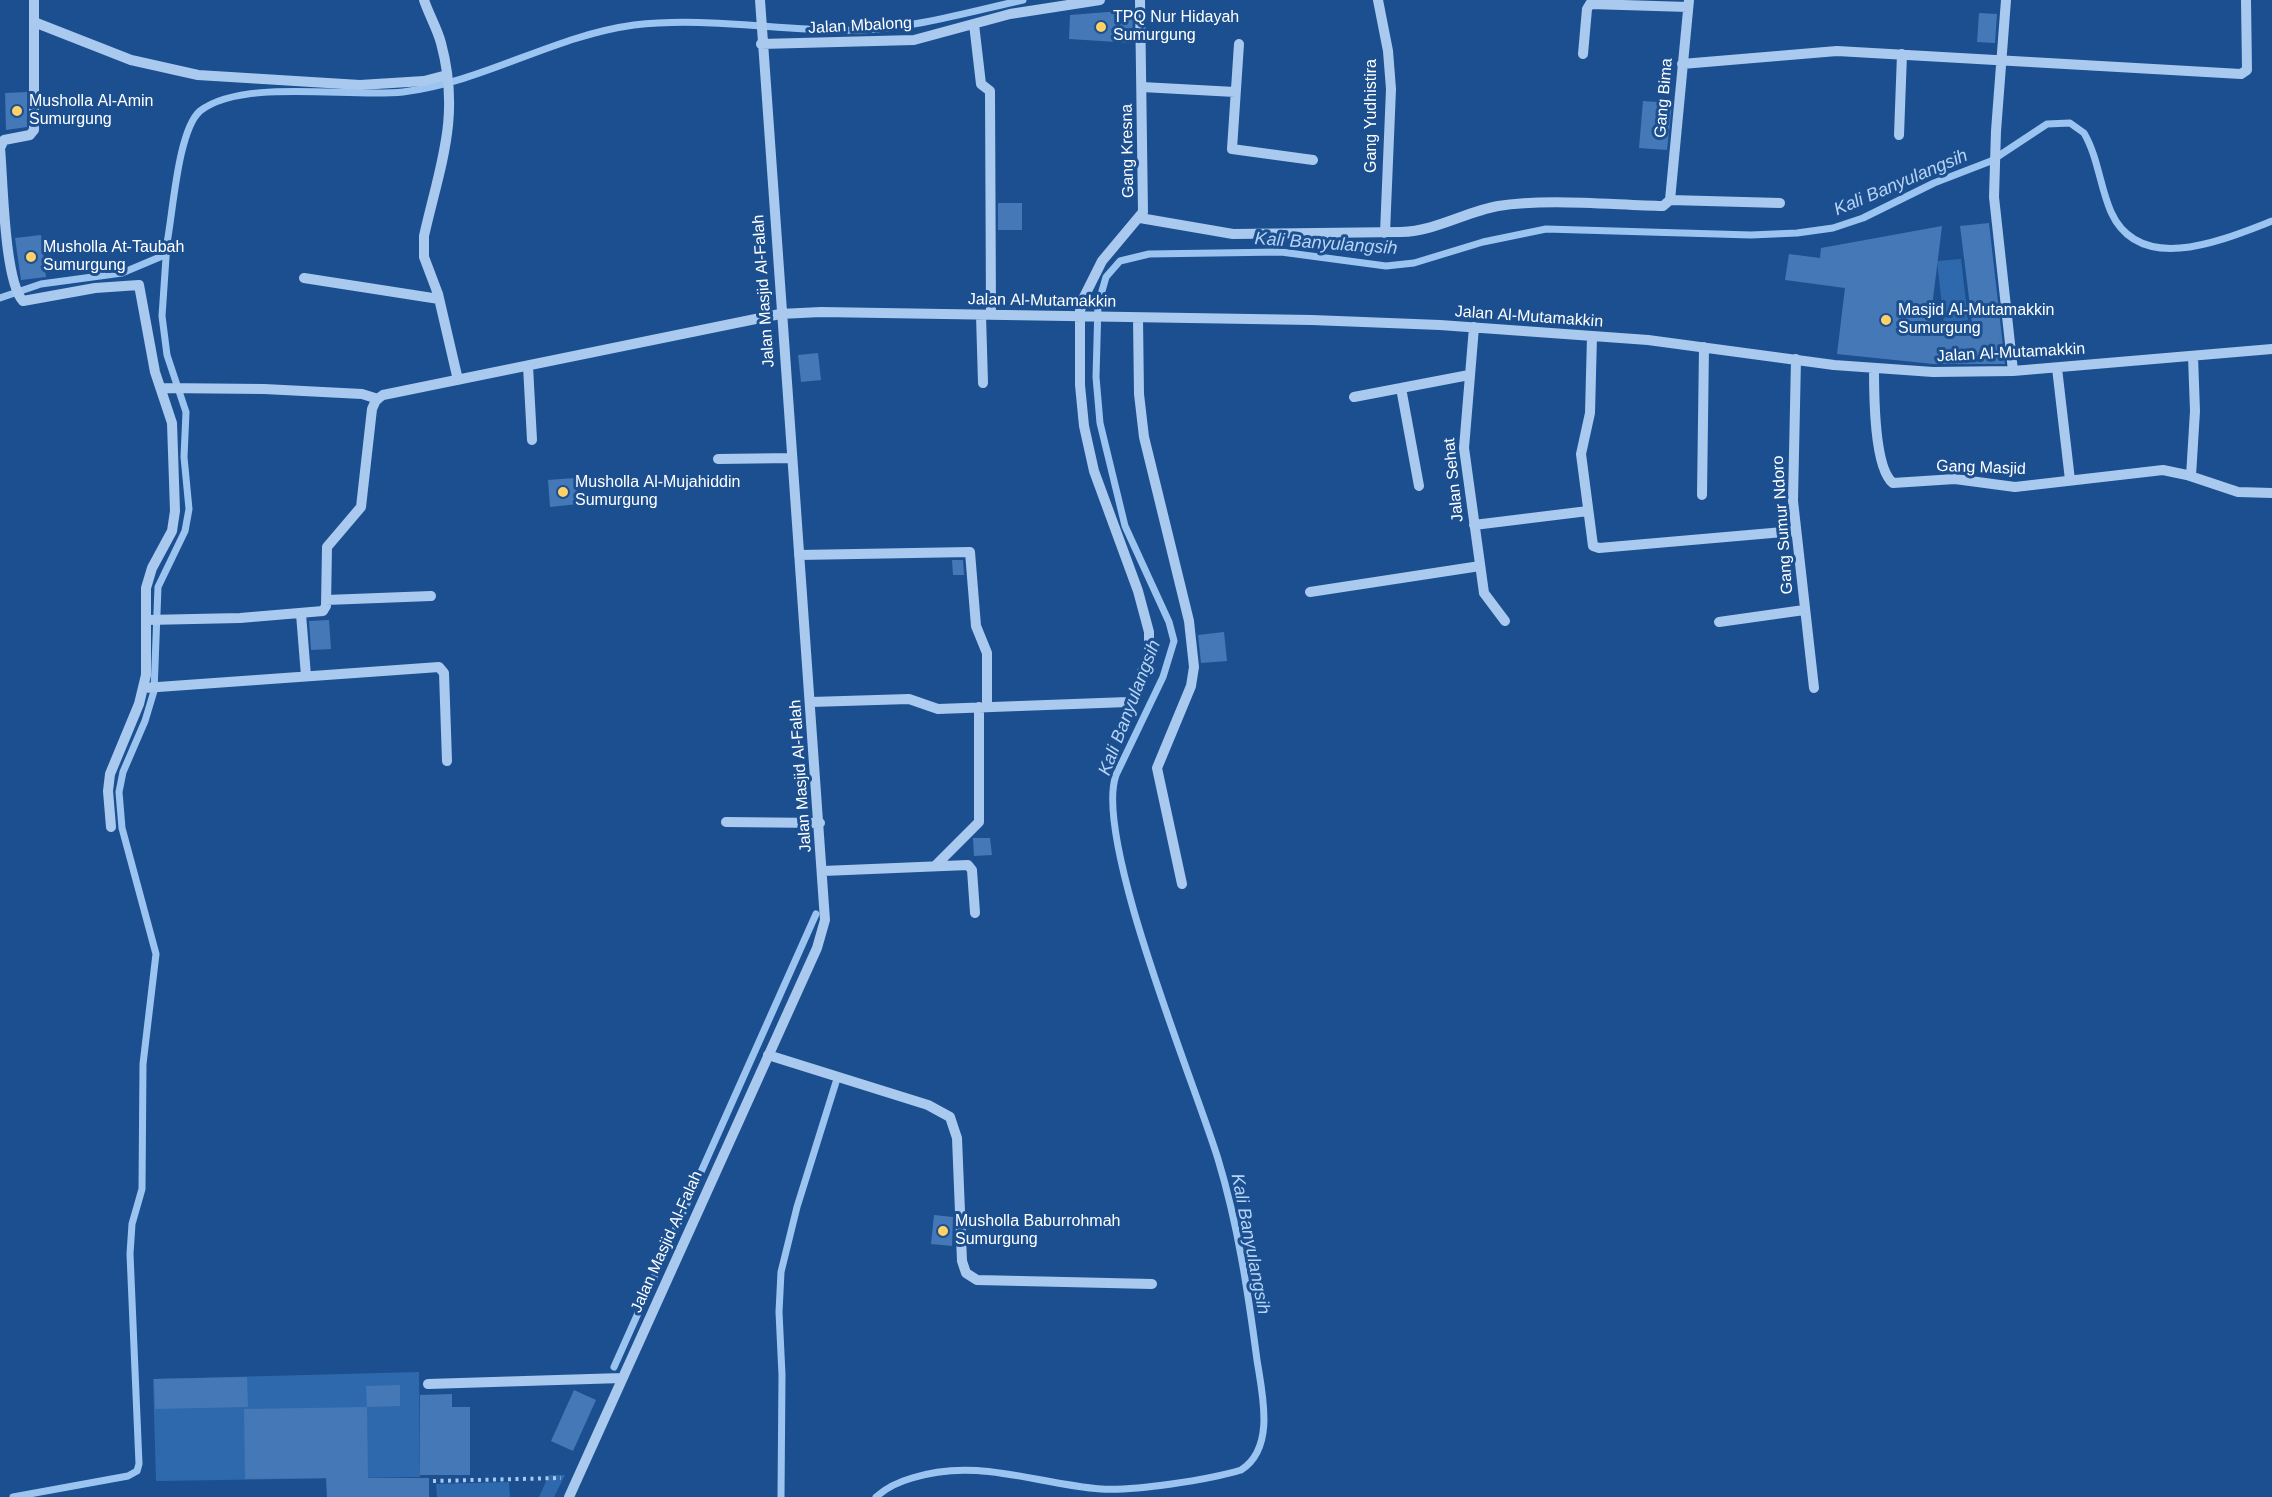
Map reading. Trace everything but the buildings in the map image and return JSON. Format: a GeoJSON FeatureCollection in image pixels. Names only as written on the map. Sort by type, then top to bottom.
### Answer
{"type":"FeatureCollection","features":[{"type":"Feature","properties":{"kind":"street"},"geometry":{"type":"LineString","coordinates":[[34,0],[34,130],[30,135],[4,140],[1,145],[9,250],[15,285],[20,298],[25,301],[136,284],[140,288],[166,388],[172,423],[175,511],[172,531],[147,582],[154,620],[147,668],[151,687],[111,774],[108,790],[111,827]]}},
{"type":"Feature","properties":{"kind":"street"},"geometry":{"type":"LineString","coordinates":[[424,0],[440,41],[447,76],[451,117],[447,143],[423,240],[426,266],[439,299],[458,380]]}},
{"type":"Feature","properties":{"kind":"street","name":"Jalan Masjid Al-Falah"},"geometry":{"type":"LineString","coordinates":[[569,1497],[824,930],[826,900],[780,314],[760,0]]}},
{"type":"Feature","properties":{"kind":"street","name":"Jalan Mbalong"},"geometry":{"type":"LineString","coordinates":[[761,40],[895,42],[1029,11],[1100,0]]}},
{"type":"Feature","properties":{"kind":"street","name":"Gang Kresna"},"geometry":{"type":"LineString","coordinates":[[983,707],[1128,702],[1133,696],[1149,653],[1149,632],[1091,457],[1081,403],[1083,299],[1100,264],[1143,212],[1140,0]]}},
{"type":"Feature","properties":{"kind":"street","name":"Gang Yudhistira"},"geometry":{"type":"LineString","coordinates":[[1378,0],[1388,51],[1391,89],[1385,233]]}},
{"type":"Feature","properties":{"kind":"street"},"geometry":{"type":"LineString","coordinates":[[2006,0],[1995,131],[1994,197],[2013,371]]}},
{"type":"Feature","properties":{"kind":"street"},"geometry":{"type":"LineString","coordinates":[[1682,64],[1837,51],[2242,74],[2247,70],[2246,0]]}},
{"type":"Feature","properties":{"kind":"street"},"geometry":{"type":"LineString","coordinates":[[1583,54],[1587,9],[1590,4],[1689,3]]}},
{"type":"Feature","properties":{"kind":"street","name":"Gang Bima"},"geometry":{"type":"LineString","coordinates":[[1670,200],[1689,3]]}},
{"type":"Feature","properties":{"kind":"street"},"geometry":{"type":"LineString","coordinates":[[34,22],[131,60],[198,75],[360,85],[424,81],[447,76]]}},
{"type":"Feature","properties":{"kind":"street"},"geometry":{"type":"LineString","coordinates":[[974,24],[981,84],[990,91],[983,383]]}},
{"type":"Feature","properties":{"kind":"street"},"geometry":{"type":"LineString","coordinates":[[1239,44],[1231,145],[1233,150],[1313,160]]}},
{"type":"Feature","properties":{"kind":"street"},"geometry":{"type":"LineString","coordinates":[[1899,135],[1902,54]]}},
{"type":"Feature","properties":{"kind":"street"},"geometry":{"type":"LineString","coordinates":[[1142,87],[1235,92]]}},
{"type":"Feature","properties":{"kind":"street"},"geometry":{"type":"LineString","coordinates":[[1140,218],[1233,234],[1385,233],[1423,230],[1501,206],[1663,206],[1670,200],[1780,202]]}},
{"type":"Feature","properties":{"kind":"street"},"geometry":{"type":"LineString","coordinates":[[304,278],[439,299]]}},
{"type":"Feature","properties":{"kind":"street","name":"Jalan Al-Mutamakkin"},"geometry":{"type":"LineString","coordinates":[[378,399],[387,394],[780,314],[1312,320],[1474,327],[1704,347],[1874,369],[1933,372],[2013,371],[2272,349]]}},
{"type":"Feature","properties":{"kind":"street"},"geometry":{"type":"LineString","coordinates":[[1135,318],[1143,431],[1189,621],[1194,667],[1191,686],[1157,768],[1182,884]]}},
{"type":"Feature","properties":{"kind":"street","name":"Jalan Sehat"},"geometry":{"type":"LineString","coordinates":[[1474,327],[1463,444],[1485,596],[1505,621]]}},
{"type":"Feature","properties":{"kind":"street"},"geometry":{"type":"LineString","coordinates":[[1592,336],[1591,409],[1581,452],[1592,544],[1597,548],[1795,531]]}},
{"type":"Feature","properties":{"kind":"street"},"geometry":{"type":"LineString","coordinates":[[1702,495],[1704,347]]}},
{"type":"Feature","properties":{"kind":"street"},"geometry":{"type":"LineString","coordinates":[[2191,476],[2195,411],[2193,356]]}},
{"type":"Feature","properties":{"kind":"street","name":"Gang Sumur Ndoro"},"geometry":{"type":"LineString","coordinates":[[1796,359],[1792,445],[1795,531],[1814,688]]}},
{"type":"Feature","properties":{"kind":"street"},"geometry":{"type":"LineString","coordinates":[[528,366],[532,440]]}},
{"type":"Feature","properties":{"kind":"street"},"geometry":{"type":"LineString","coordinates":[[2057,368],[2070,480]]}},
{"type":"Feature","properties":{"kind":"street","name":"Gang Masjid"},"geometry":{"type":"LineString","coordinates":[[1874,369],[1874,420],[1887,473],[1893,483],[1955,479],[2015,487],[2163,470],[2191,476],[2238,492],[2272,493]]}},
{"type":"Feature","properties":{"kind":"street"},"geometry":{"type":"LineString","coordinates":[[1354,397],[1469,375]]}},
{"type":"Feature","properties":{"kind":"street"},"geometry":{"type":"LineString","coordinates":[[154,620],[301,614],[321,612],[326,608],[327,547],[361,507],[372,409],[378,399],[357,394],[166,388]]}},
{"type":"Feature","properties":{"kind":"street"},"geometry":{"type":"LineString","coordinates":[[1401,388],[1419,486]]}},
{"type":"Feature","properties":{"kind":"street"},"geometry":{"type":"LineString","coordinates":[[718,459],[792,458]]}},
{"type":"Feature","properties":{"kind":"street"},"geometry":{"type":"LineString","coordinates":[[1474,525],[1588,512]]}},
{"type":"Feature","properties":{"kind":"street"},"geometry":{"type":"LineString","coordinates":[[799,555],[969,552],[976,624],[987,653],[979,822],[936,865]]}},
{"type":"Feature","properties":{"kind":"street"},"geometry":{"type":"LineString","coordinates":[[1310,592],[1480,566]]}},
{"type":"Feature","properties":{"kind":"street"},"geometry":{"type":"LineString","coordinates":[[326,600],[431,596]]}},
{"type":"Feature","properties":{"kind":"street"},"geometry":{"type":"LineString","coordinates":[[1719,622],[1804,610]]}},
{"type":"Feature","properties":{"kind":"street"},"geometry":{"type":"LineString","coordinates":[[301,614],[306,676]]}},
{"type":"Feature","properties":{"kind":"street"},"geometry":{"type":"LineString","coordinates":[[151,687],[441,668],[444,673],[447,761]]}},
{"type":"Feature","properties":{"kind":"street"},"geometry":{"type":"LineString","coordinates":[[811,702],[909,699],[938,709],[983,707]]}},
{"type":"Feature","properties":{"kind":"street"},"geometry":{"type":"LineString","coordinates":[[726,822],[820,823]]}},
{"type":"Feature","properties":{"kind":"street"},"geometry":{"type":"LineString","coordinates":[[823,871],[936,865],[970,866],[975,913]]}},
{"type":"Feature","properties":{"kind":"street"},"geometry":{"type":"LineString","coordinates":[[768,1055],[928,1105],[950,1117],[957,1138],[963,1261],[965,1271],[972,1278],[1019,1282],[1152,1284]]}},
{"type":"Feature","properties":{"kind":"street"},"geometry":{"type":"LineString","coordinates":[[428,1384],[622,1378]]}},
{"type":"Feature","properties":{"kind":"path"},"geometry":{"type":"LineString","coordinates":[[433,1481],[578,1478]]}},
{"type":"Feature","properties":{"kind":"shaded area"},"geometry":{"type":"Polygon","coordinates":[[[1961,259],[1968,320],[1944,323],[1937,261],[1961,259]]]}},
{"type":"Feature","properties":{"kind":"shaded area"},"geometry":{"type":"Polygon","coordinates":[[[419,1372],[420,1477],[156,1481],[153,1379],[419,1372]]]}},
{"type":"Feature","properties":{"kind":"shaded area"},"geometry":{"type":"Polygon","coordinates":[[[549,1475],[565,1475],[554,1497],[539,1497],[549,1475]]]}},
{"type":"Feature","properties":{"kind":"shaded area"},"geometry":{"type":"Polygon","coordinates":[[[509,1482],[510,1497],[437,1497],[436,1484],[509,1482]]]}},
{"type":"Feature","properties":{"kind":"waterway"},"geometry":{"type":"LineString","coordinates":[[0,298],[41,284],[122,273],[160,257],[167,243],[181,153],[186,135],[200,111],[219,101],[242,95],[269,92],[381,93],[433,87],[575,39],[634,25],[690,22],[803,29],[880,29],[921,23],[1023,0]]}},
{"type":"Feature","properties":{"kind":"waterway","name":"Kali Banyulangsih"},"geometry":{"type":"LineString","coordinates":[[876,1497],[897,1483],[936,1472],[960,1470],[1006,1474],[1101,1489],[1152,1487],[1191,1481],[1241,1470],[1252,1460],[1263,1434],[1262,1388],[1237,1234],[1218,1159],[1132,905],[1119,851],[1113,807],[1116,775],[1163,677],[1174,641],[1169,622],[1125,526],[1100,423],[1096,377],[1098,305],[1106,277],[1120,261],[1149,254],[1281,252],[1386,266],[1414,263],[1483,242],[1546,229],[1751,235],[1797,233],[1833,228],[1863,218],[1934,183],[1991,161],[2047,124],[2070,123],[2084,133],[2089,142],[2111,212],[2124,232],[2142,243],[2162,248],[2184,248],[2230,237],[2272,221]]}},
{"type":"Feature","properties":{"kind":"waterway"},"geometry":{"type":"LineString","coordinates":[[13,1497],[128,1476],[137,1471],[139,1464],[130,1254],[132,1224],[142,1189],[143,1064],[156,954],[122,828],[119,792],[123,772],[145,721],[154,691],[158,587],[185,531],[189,509],[184,457],[186,412],[167,355],[162,316],[167,243]]}},
{"type":"Feature","properties":{"kind":"waterway"},"geometry":{"type":"LineString","coordinates":[[614,1367],[816,914]]}},
{"type":"Feature","properties":{"kind":"waterway"},"geometry":{"type":"LineString","coordinates":[[781,1497],[782,1375],[779,1312],[781,1272],[797,1207],[836,1082]]}},
{"type":"Feature","properties":{"kind":"place","name":"TPQ Nur Hidayah Sumurgung"},"geometry":{"type":"Point","coordinates":[1101,27]}},
{"type":"Feature","properties":{"kind":"place","name":"Musholla Al-Amin Sumurgung"},"geometry":{"type":"Point","coordinates":[17,111]}},
{"type":"Feature","properties":{"kind":"place","name":"Musholla At-Taubah Sumurgung"},"geometry":{"type":"Point","coordinates":[31,257]}},
{"type":"Feature","properties":{"kind":"place","name":"Masjid Al-Mutamakkin Sumurgung"},"geometry":{"type":"Point","coordinates":[1886,320]}},
{"type":"Feature","properties":{"kind":"place","name":"Musholla Al-Mujahiddin Sumurgung"},"geometry":{"type":"Point","coordinates":[563,492]}},
{"type":"Feature","properties":{"kind":"place","name":"Musholla Baburrohmah Sumurgung"},"geometry":{"type":"Point","coordinates":[943,1231]}}]}
